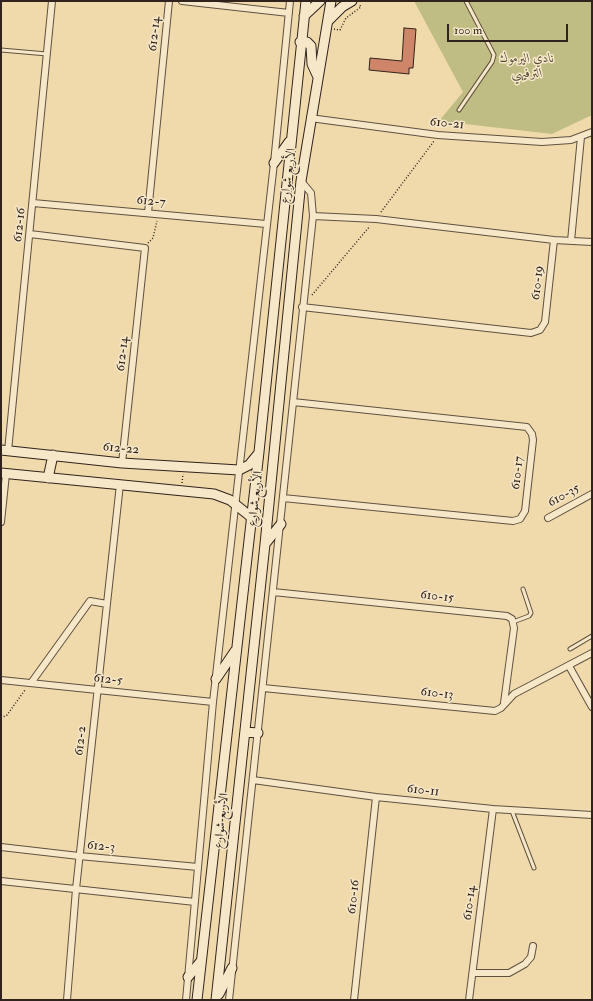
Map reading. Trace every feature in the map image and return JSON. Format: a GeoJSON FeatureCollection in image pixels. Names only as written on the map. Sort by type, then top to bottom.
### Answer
{"type":"FeatureCollection","features":[{"type":"Feature","properties":{"kind":"main road","name":"الأربع شوارع"},"geometry":{"type":"LineString","coordinates":[[197,1000],[259,452],[300,42],[306,1]]}},
{"type":"Feature","properties":{"kind":"main road"},"geometry":{"type":"LineString","coordinates":[[304,16],[320,1]]}},
{"type":"Feature","properties":{"kind":"main road"},"geometry":{"type":"LineString","coordinates":[[331,5],[352,1]]}},
{"type":"Feature","properties":{"kind":"main road","name":"الأربع شوارع"},"geometry":{"type":"LineString","coordinates":[[216,999],[265,544],[301,182],[310,118],[331,5]]}},
{"type":"Feature","properties":{"kind":"main road"},"geometry":{"type":"LineString","coordinates":[[300,42],[307,42],[311,46],[313,68],[318,77]]}},
{"type":"Feature","properties":{"kind":"main road"},"geometry":{"type":"LineString","coordinates":[[274,163],[290,141]]}},
{"type":"Feature","properties":{"kind":"main road","name":"612-22"},"geometry":{"type":"LineString","coordinates":[[4,450],[122,463],[239,470]]}},
{"type":"Feature","properties":{"kind":"main road"},"geometry":{"type":"LineString","coordinates":[[239,470],[249,465],[259,452]]}},
{"type":"Feature","properties":{"kind":"main road"},"geometry":{"type":"LineString","coordinates":[[48,478],[53,456]]}},
{"type":"Feature","properties":{"kind":"main road"},"geometry":{"type":"LineString","coordinates":[[3,473],[214,494],[236,504],[251,517]]}},
{"type":"Feature","properties":{"kind":"main road"},"geometry":{"type":"LineString","coordinates":[[265,544],[281,524]]}},
{"type":"Feature","properties":{"kind":"main road"},"geometry":{"type":"LineString","coordinates":[[244,580],[251,587],[260,585]]}},
{"type":"Feature","properties":{"kind":"main road"},"geometry":{"type":"LineString","coordinates":[[242,605],[250,602],[258,607]]}},
{"type":"Feature","properties":{"kind":"main road"},"geometry":{"type":"LineString","coordinates":[[216,679],[236,650]]}},
{"type":"Feature","properties":{"kind":"main road"},"geometry":{"type":"LineString","coordinates":[[245,732],[258,732]]}},
{"type":"Feature","properties":{"kind":"main road"},"geometry":{"type":"LineString","coordinates":[[188,977],[201,961]]}},
{"type":"Feature","properties":{"kind":"main road"},"geometry":{"type":"LineString","coordinates":[[216,999],[232,968]]}},
{"type":"Feature","properties":{"kind":"street","name":"612-16"},"geometry":{"type":"LineString","coordinates":[[4,450],[30,234],[52,1]]}},
{"type":"Feature","properties":{"kind":"street","name":"612-14"},"geometry":{"type":"LineString","coordinates":[[148,213],[169,1]]}},
{"type":"Feature","properties":{"kind":"street"},"geometry":{"type":"LineString","coordinates":[[182,1],[289,13]]}},
{"type":"Feature","properties":{"kind":"street"},"geometry":{"type":"LineString","coordinates":[[186,1000],[213,702],[274,163],[290,1]]}},
{"type":"Feature","properties":{"kind":"street","name":"610-21"},"geometry":{"type":"LineString","coordinates":[[310,118],[438,135],[542,142],[562,141],[581,137],[592,132]]}},
{"type":"Feature","properties":{"kind":"street"},"geometry":{"type":"LineString","coordinates":[[571,241],[581,137]]}},
{"type":"Feature","properties":{"kind":"street"},"geometry":{"type":"LineString","coordinates":[[229,1000],[294,402],[302,307],[313,216],[311,193],[301,182]]}},
{"type":"Feature","properties":{"kind":"street","name":"612-7"},"geometry":{"type":"LineString","coordinates":[[33,203],[266,224]]}},
{"type":"Feature","properties":{"kind":"street"},"geometry":{"type":"LineString","coordinates":[[313,216],[376,219],[554,240],[592,242]]}},
{"type":"Feature","properties":{"kind":"street"},"geometry":{"type":"LineString","coordinates":[[30,234],[145,248]]}},
{"type":"Feature","properties":{"kind":"street","name":"610-19"},"geometry":{"type":"LineString","coordinates":[[302,307],[536,332],[545,322],[554,240]]}},
{"type":"Feature","properties":{"kind":"street","name":"612-14"},"geometry":{"type":"LineString","coordinates":[[122,463],[145,248]]}},
{"type":"Feature","properties":{"kind":"street","name":"610-17"},"geometry":{"type":"LineString","coordinates":[[283,498],[513,521],[520,519],[526,511],[533,437],[527,427],[294,402]]}},
{"type":"Feature","properties":{"kind":"street"},"geometry":{"type":"LineString","coordinates":[[1,522],[3,473]]}},
{"type":"Feature","properties":{"kind":"street","name":"612-2"},"geometry":{"type":"LineString","coordinates":[[67,1000],[79,856],[120,484]]}},
{"type":"Feature","properties":{"kind":"street","name":"610-35"},"geometry":{"type":"LineString","coordinates":[[548,518],[592,494]]}},
{"type":"Feature","properties":{"kind":"street","name":"610-15"},"geometry":{"type":"LineString","coordinates":[[273,592],[504,615],[513,622]]}},
{"type":"Feature","properties":{"kind":"street"},"geometry":{"type":"LineString","coordinates":[[31,683],[90,601],[107,604]]}},
{"type":"Feature","properties":{"kind":"street"},"geometry":{"type":"LineString","coordinates":[[504,704],[514,628],[513,622]]}},
{"type":"Feature","properties":{"kind":"street","name":"610-13"},"geometry":{"type":"LineString","coordinates":[[263,688],[495,711],[501,708],[514,694],[592,653]]}},
{"type":"Feature","properties":{"kind":"street"},"geometry":{"type":"LineString","coordinates":[[569,666],[592,707]]}},
{"type":"Feature","properties":{"kind":"street","name":"612-5"},"geometry":{"type":"LineString","coordinates":[[1,680],[213,702]]}},
{"type":"Feature","properties":{"kind":"street","name":"610-11"},"geometry":{"type":"LineString","coordinates":[[253,780],[376,797],[512,811],[592,815]]}},
{"type":"Feature","properties":{"kind":"street","name":"610-16"},"geometry":{"type":"LineString","coordinates":[[354,1000],[376,797]]}},
{"type":"Feature","properties":{"kind":"street","name":"610-14"},"geometry":{"type":"LineString","coordinates":[[470,1000],[493,809]]}},
{"type":"Feature","properties":{"kind":"street","name":"612-3"},"geometry":{"type":"LineString","coordinates":[[1,847],[198,868]]}},
{"type":"Feature","properties":{"kind":"street"},"geometry":{"type":"LineString","coordinates":[[1,881],[195,902]]}},
{"type":"Feature","properties":{"kind":"street"},"geometry":{"type":"LineString","coordinates":[[473,973],[509,973],[525,964],[531,957],[533,946]]}},
{"type":"Feature","properties":{"kind":"lane"},"geometry":{"type":"LineString","coordinates":[[459,110],[492,62],[494,56],[466,1]]}},
{"type":"Feature","properties":{"kind":"lane"},"geometry":{"type":"LineString","coordinates":[[1,50],[47,54]]}},
{"type":"Feature","properties":{"kind":"lane"},"geometry":{"type":"LineString","coordinates":[[513,622],[529,616],[531,613],[523,589]]}},
{"type":"Feature","properties":{"kind":"lane"},"geometry":{"type":"LineString","coordinates":[[570,650],[592,636]]}},
{"type":"Feature","properties":{"kind":"lane"},"geometry":{"type":"LineString","coordinates":[[512,811],[534,868]]}},
{"type":"Feature","properties":{"kind":"path"},"geometry":{"type":"LineString","coordinates":[[145,248],[153,238],[158,214]]}},
{"type":"Feature","properties":{"kind":"path"},"geometry":{"type":"LineString","coordinates":[[181,490],[184,467]]}},
{"type":"Feature","properties":{"kind":"path"},"geometry":{"type":"LineString","coordinates":[[1,718],[7,715],[31,683]]}},
{"type":"Feature","properties":{"kind":"green space","name":"نادي اليرموك الترفيهي"},"geometry":{"type":"Polygon","coordinates":[[[414,1],[592,1],[592,115],[552,134],[439,121],[463,92],[414,1]]]}},
{"type":"Feature","properties":{"kind":"building"},"geometry":{"type":"Polygon","coordinates":[[[404,28],[416,29],[413,68],[409,68],[409,74],[369,70],[370,58],[402,61],[404,28]]]}}]}
